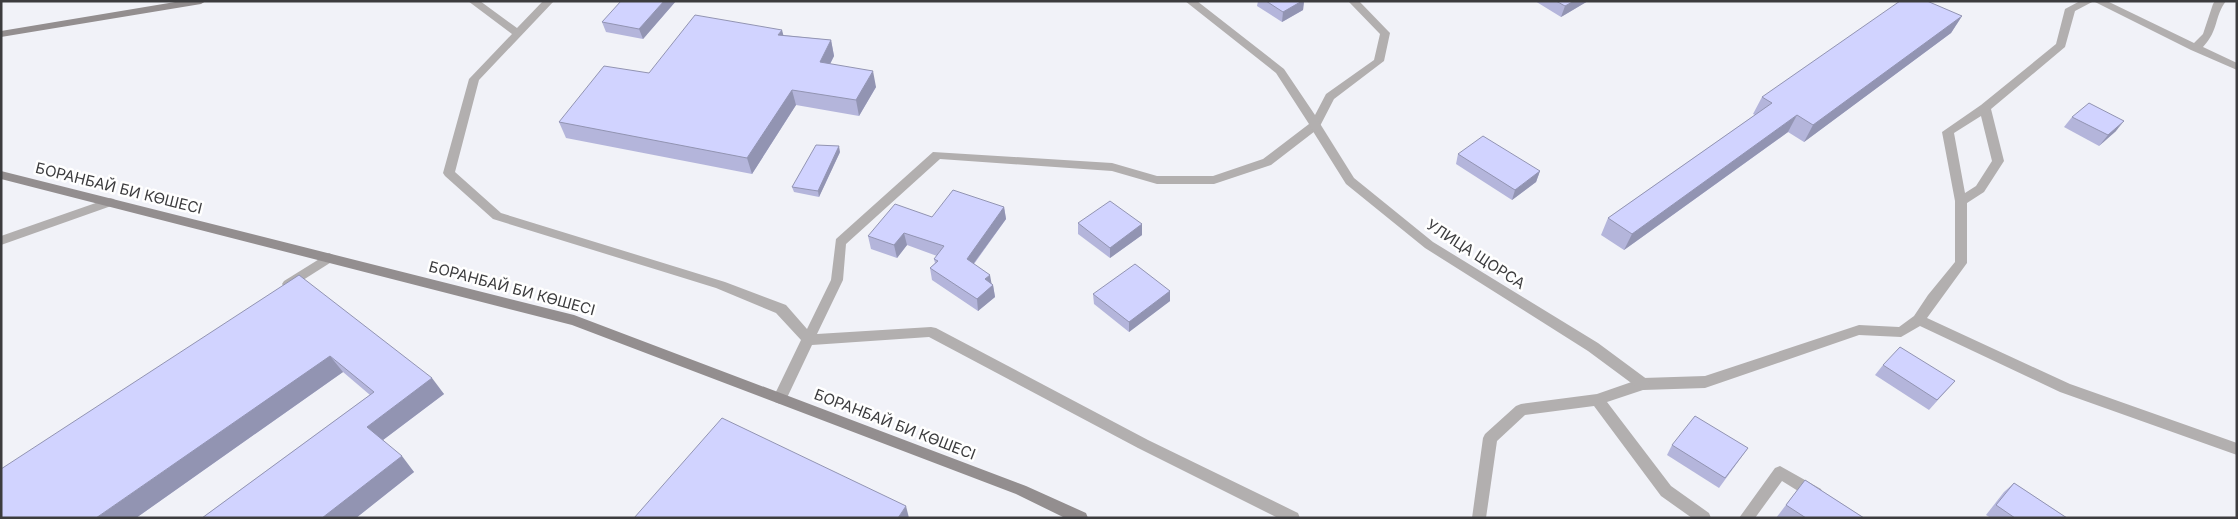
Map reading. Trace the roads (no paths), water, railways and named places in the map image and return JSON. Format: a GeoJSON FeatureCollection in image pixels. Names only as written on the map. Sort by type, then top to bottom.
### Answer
{"type":"FeatureCollection","features":[{"type":"Feature","properties":{"kind":"main road"},"geometry":{"type":"LineString","coordinates":[[1,34],[201,1]]}},
{"type":"Feature","properties":{"kind":"main road","name":"БОРАНБАЙ БИ КӨШЕСІ"},"geometry":{"type":"LineString","coordinates":[[1,174],[574,320],[1021,490],[1081,518]]}},
{"type":"Feature","properties":{"kind":"street"},"geometry":{"type":"LineString","coordinates":[[473,1],[518,33]]}},
{"type":"Feature","properties":{"kind":"street"},"geometry":{"type":"LineString","coordinates":[[549,1],[474,79],[449,173],[497,216],[720,285],[781,309],[809,340]]}},
{"type":"Feature","properties":{"kind":"street","name":"УЛИЦА ЩОРСА"},"geometry":{"type":"LineString","coordinates":[[1190,1],[1280,71],[1350,181],[1429,245],[1593,346],[1643,384]]}},
{"type":"Feature","properties":{"kind":"street"},"geometry":{"type":"LineString","coordinates":[[780,398],[837,280],[840,242],[937,155],[1112,167],[1156,180],[1214,180],[1267,162],[1315,125],[1330,98],[1379,61],[1385,33],[1353,1]]}},
{"type":"Feature","properties":{"kind":"street"},"geometry":{"type":"LineString","coordinates":[[1479,518],[1490,438],[1521,410],[1597,400],[1643,384],[1705,382],[1859,330],[1901,332],[1919,320],[1933,298],[1961,263],[1961,201],[1948,132],[1985,108],[2061,45],[2070,9],[2089,1]]}},
{"type":"Feature","properties":{"kind":"street"},"geometry":{"type":"LineString","coordinates":[[2098,1],[2237,67]]}},
{"type":"Feature","properties":{"kind":"street"},"geometry":{"type":"LineString","coordinates":[[2195,48],[2208,35],[2219,4],[2230,1]]}},
{"type":"Feature","properties":{"kind":"street"},"geometry":{"type":"LineString","coordinates":[[1961,201],[1980,189],[1998,161],[1985,108]]}},
{"type":"Feature","properties":{"kind":"street"},"geometry":{"type":"LineString","coordinates":[[1,241],[110,202]]}},
{"type":"Feature","properties":{"kind":"street"},"geometry":{"type":"LineString","coordinates":[[280,290],[329,258]]}},
{"type":"Feature","properties":{"kind":"street"},"geometry":{"type":"LineString","coordinates":[[1919,320],[2065,388],[2234,446]]}},
{"type":"Feature","properties":{"kind":"street"},"geometry":{"type":"LineString","coordinates":[[809,340],[931,332],[1143,444],[1293,518]]}},
{"type":"Feature","properties":{"kind":"street"},"geometry":{"type":"LineString","coordinates":[[1597,400],[1666,491],[1704,518]]}},
{"type":"Feature","properties":{"kind":"street"},"geometry":{"type":"LineString","coordinates":[[1746,518],[1780,472],[1829,502]]}}]}
